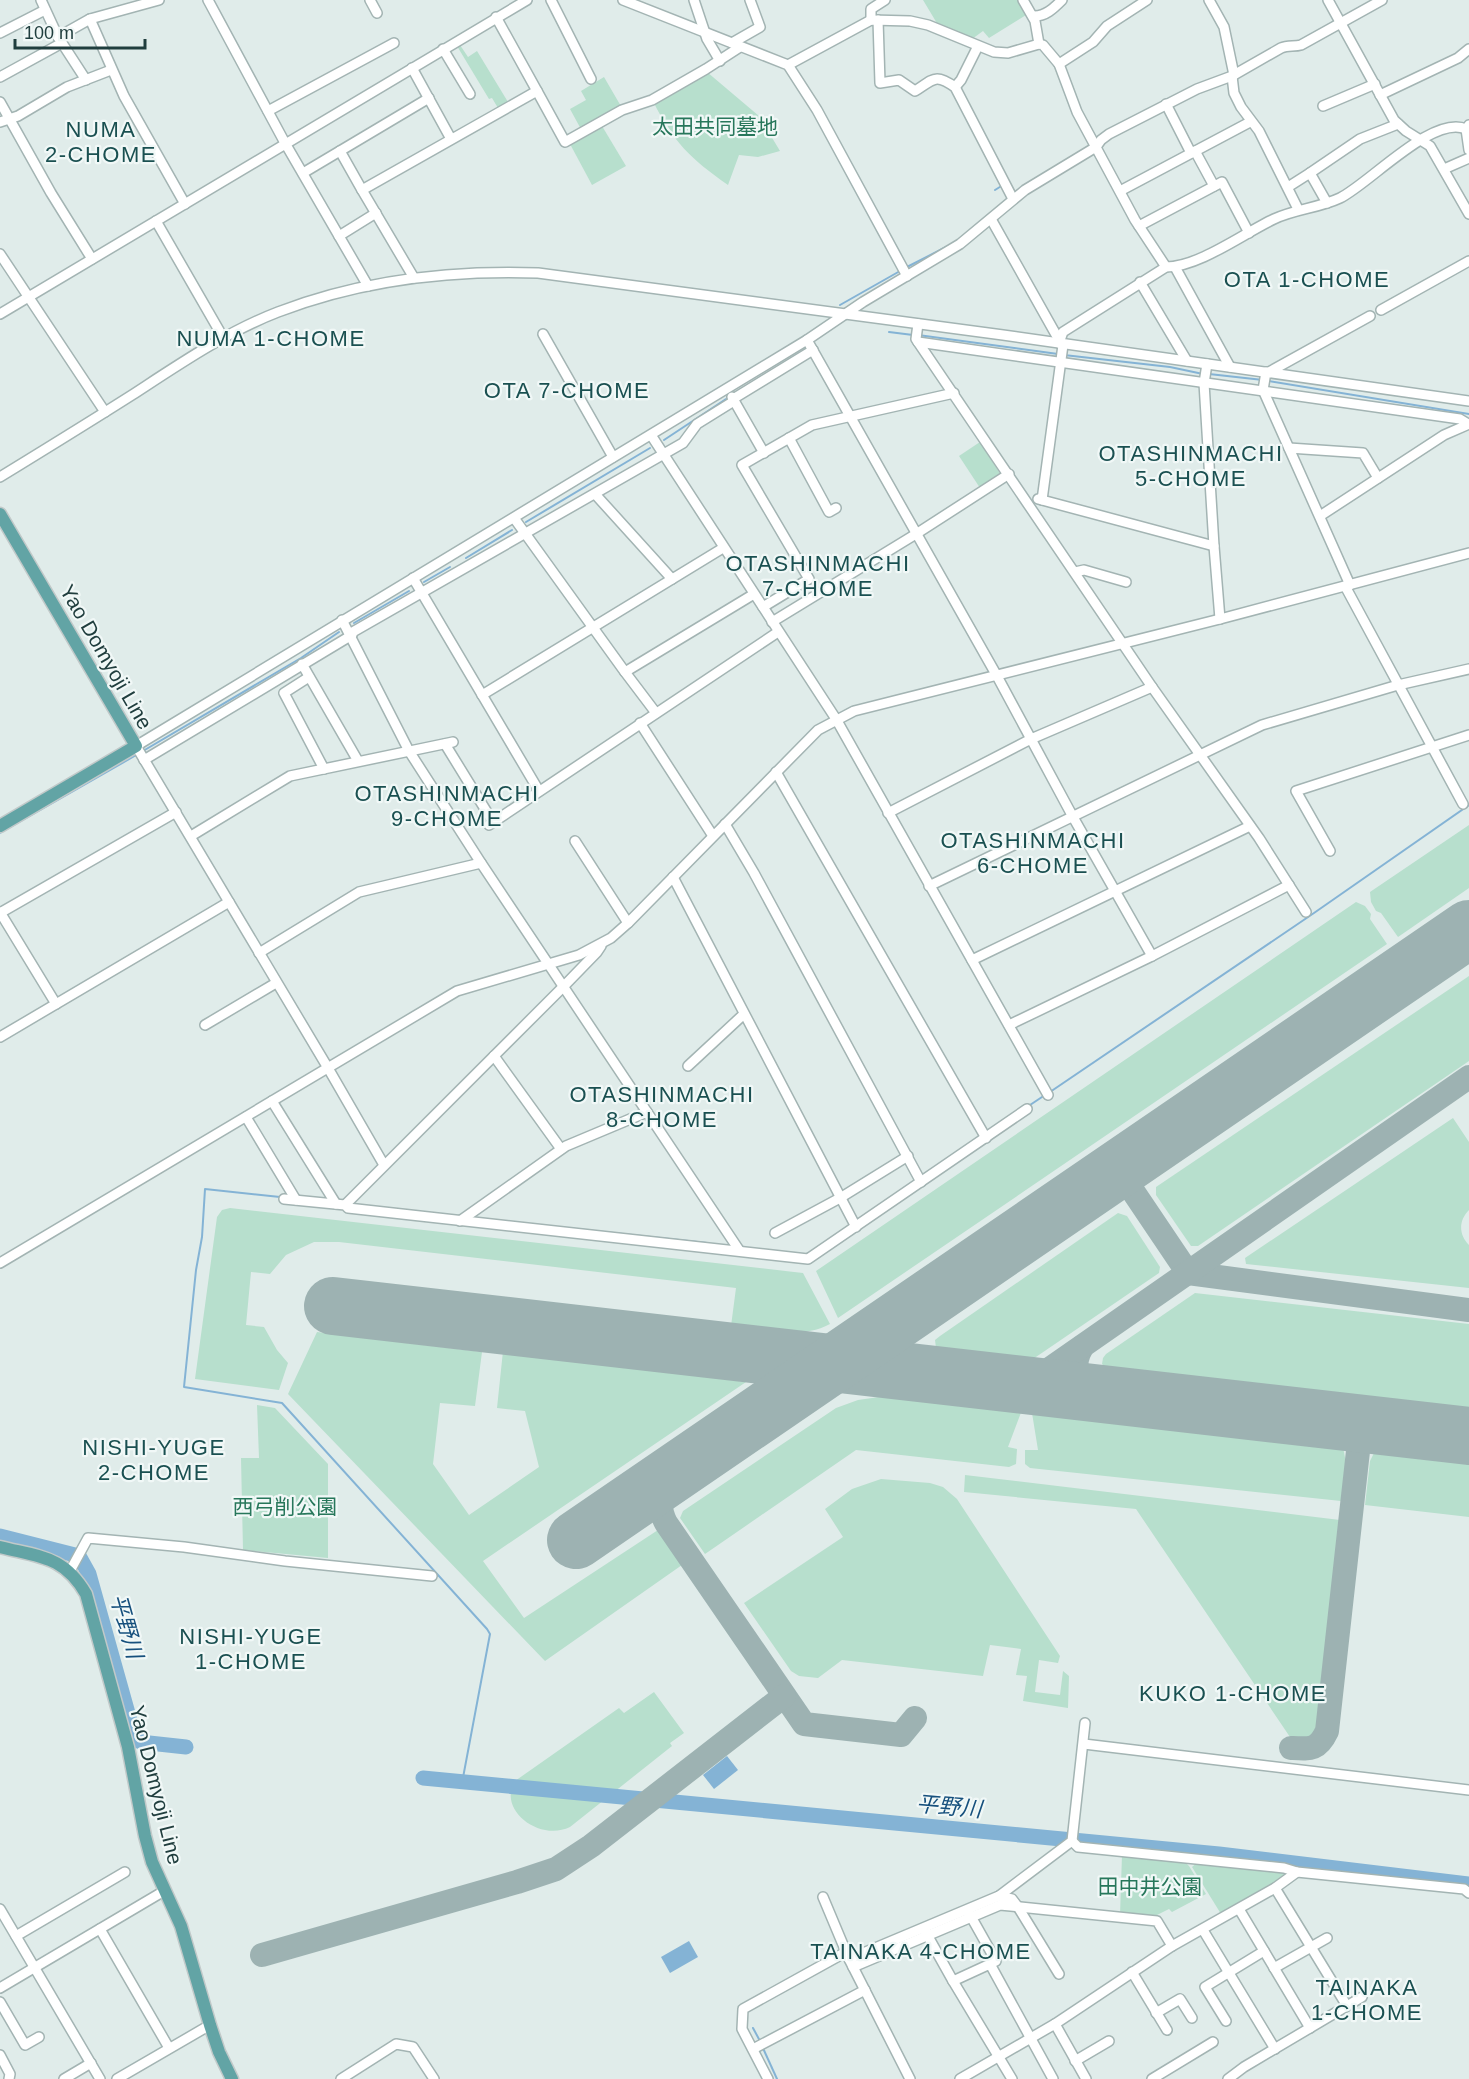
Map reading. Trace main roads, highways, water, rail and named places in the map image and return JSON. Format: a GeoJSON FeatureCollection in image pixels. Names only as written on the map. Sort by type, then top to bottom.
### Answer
{"type":"FeatureCollection","features":[{"type":"Feature","properties":{"kind":"main road","name":"Yao Domyoji Line"},"geometry":{"type":"LineString","coordinates":[[0,514],[136,746],[0,826]]}},
{"type":"Feature","properties":{"kind":"main road","name":"Yao Domyoji Line"},"geometry":{"type":"LineString","coordinates":[[0,1547],[46,1558],[65,1567],[73,1566],[86,1594],[128,1747],[152,1862],[181,1926],[210,2025],[219,2052],[232,2079]]}},
{"type":"Feature","properties":{"kind":"water"},"geometry":{"type":"Polygon","coordinates":[[[727,1756],[738,1770],[714,1789],[703,1775],[727,1756]]]}},
{"type":"Feature","properties":{"kind":"water"},"geometry":{"type":"Polygon","coordinates":[[[689,1941],[698,1957],[670,1973],[661,1957],[689,1941]]]}},
{"type":"Feature","properties":{"kind":"waterway"},"geometry":{"type":"LineString","coordinates":[[995,190],[1003,185]]}},
{"type":"Feature","properties":{"kind":"waterway"},"geometry":{"type":"LineString","coordinates":[[905,268],[948,246]]}},
{"type":"Feature","properties":{"kind":"waterway"},"geometry":{"type":"LineString","coordinates":[[840,305],[900,271]]}},
{"type":"Feature","properties":{"kind":"waterway"},"geometry":{"type":"LineString","coordinates":[[889,332],[913,335]]}},
{"type":"Feature","properties":{"kind":"waterway"},"geometry":{"type":"LineString","coordinates":[[918,335],[1058,354]]}},
{"type":"Feature","properties":{"kind":"waterway"},"geometry":{"type":"LineString","coordinates":[[1064,355],[1170,367],[1203,374]]}},
{"type":"Feature","properties":{"kind":"waterway"},"geometry":{"type":"LineString","coordinates":[[1209,374],[1263,380]]}},
{"type":"Feature","properties":{"kind":"waterway"},"geometry":{"type":"LineString","coordinates":[[1269,381],[1469,414]]}},
{"type":"Feature","properties":{"kind":"waterway"},"geometry":{"type":"LineString","coordinates":[[664,440],[726,399]]}},
{"type":"Feature","properties":{"kind":"waterway"},"geometry":{"type":"LineString","coordinates":[[526,522],[650,448]]}},
{"type":"Feature","properties":{"kind":"waterway"},"geometry":{"type":"LineString","coordinates":[[466,558],[512,530]]}},
{"type":"Feature","properties":{"kind":"waterway"},"geometry":{"type":"LineString","coordinates":[[424,582],[450,567]]}},
{"type":"Feature","properties":{"kind":"waterway"},"geometry":{"type":"LineString","coordinates":[[354,623],[409,591]]}},
{"type":"Feature","properties":{"kind":"waterway"},"geometry":{"type":"LineString","coordinates":[[143,751],[301,658],[339,632]]}},
{"type":"Feature","properties":{"kind":"waterway"},"geometry":{"type":"LineString","coordinates":[[0,833],[138,754]]}},
{"type":"Feature","properties":{"kind":"waterway"},"geometry":{"type":"LineString","coordinates":[[1050,1092],[1469,805]]}},
{"type":"Feature","properties":{"kind":"waterway"},"geometry":{"type":"LineString","coordinates":[[1027,1107],[1045,1095]]}},
{"type":"Feature","properties":{"kind":"waterway"},"geometry":{"type":"LineString","coordinates":[[280,1197],[205,1189],[202,1237],[196,1270],[184,1387],[282,1403],[487,1629],[490,1634],[462,1783]]}},
{"type":"Feature","properties":{"kind":"waterway"},"geometry":{"type":"LineString","coordinates":[[548,1226],[707,1243]]}},
{"type":"Feature","properties":{"kind":"waterway","name":"平野川"},"geometry":{"type":"LineString","coordinates":[[0,1536],[79,1556],[89,1574],[133,1731],[140,1742],[186,1747]]}},
{"type":"Feature","properties":{"kind":"waterway","name":"平野川"},"geometry":{"type":"LineString","coordinates":[[423,1778],[1219,1854],[1469,1884]]}},
{"type":"Feature","properties":{"kind":"waterway"},"geometry":{"type":"LineString","coordinates":[[753,2028],[760,2041]]}},
{"type":"Feature","properties":{"kind":"waterway"},"geometry":{"type":"LineString","coordinates":[[762,2046],[777,2079]]}},
{"type":"Feature","properties":{"kind":"district","name":"NUMA 2-CHOME"},"geometry":{"type":"Point","coordinates":[101,142]}},
{"type":"Feature","properties":{"kind":"district","name":"OTA 1-CHOME"},"geometry":{"type":"Point","coordinates":[1307,279]}},
{"type":"Feature","properties":{"kind":"district","name":"NUMA 1-CHOME"},"geometry":{"type":"Point","coordinates":[271,338]}},
{"type":"Feature","properties":{"kind":"district","name":"OTA 7-CHOME"},"geometry":{"type":"Point","coordinates":[567,390]}},
{"type":"Feature","properties":{"kind":"district","name":"OTASHINMACHI 5-CHOME"},"geometry":{"type":"Point","coordinates":[1191,466]}},
{"type":"Feature","properties":{"kind":"district","name":"OTASHINMACHI 7-CHOME"},"geometry":{"type":"Point","coordinates":[818,576]}},
{"type":"Feature","properties":{"kind":"district","name":"OTASHINMACHI 9-CHOME"},"geometry":{"type":"Point","coordinates":[447,806]}},
{"type":"Feature","properties":{"kind":"district","name":"OTASHINMACHI 6-CHOME"},"geometry":{"type":"Point","coordinates":[1033,852]}},
{"type":"Feature","properties":{"kind":"district","name":"OTASHINMACHI 8-CHOME"},"geometry":{"type":"Point","coordinates":[662,1106]}},
{"type":"Feature","properties":{"kind":"district","name":"NISHI-YUGE 2-CHOME"},"geometry":{"type":"Point","coordinates":[154,1460]}},
{"type":"Feature","properties":{"kind":"district","name":"NISHI-YUGE 1-CHOME"},"geometry":{"type":"Point","coordinates":[251,1649]}},
{"type":"Feature","properties":{"kind":"district","name":"KUKO 1-CHOME"},"geometry":{"type":"Point","coordinates":[1233,1693]}},
{"type":"Feature","properties":{"kind":"district","name":"TAINAKA 4-CHOME"},"geometry":{"type":"Point","coordinates":[921,1951]}},
{"type":"Feature","properties":{"kind":"district","name":"TAINAKA 1-CHOME"},"geometry":{"type":"Point","coordinates":[1367,2000]}},
{"type":"Feature","properties":{"kind":"park label","name":"太田共同墓地"},"geometry":{"type":"Point","coordinates":[715,127]}},
{"type":"Feature","properties":{"kind":"park label","name":"西弓削公園"},"geometry":{"type":"Point","coordinates":[285,1507]}},
{"type":"Feature","properties":{"kind":"park label","name":"田中井公園"},"geometry":{"type":"Point","coordinates":[1150,1887]}}]}
